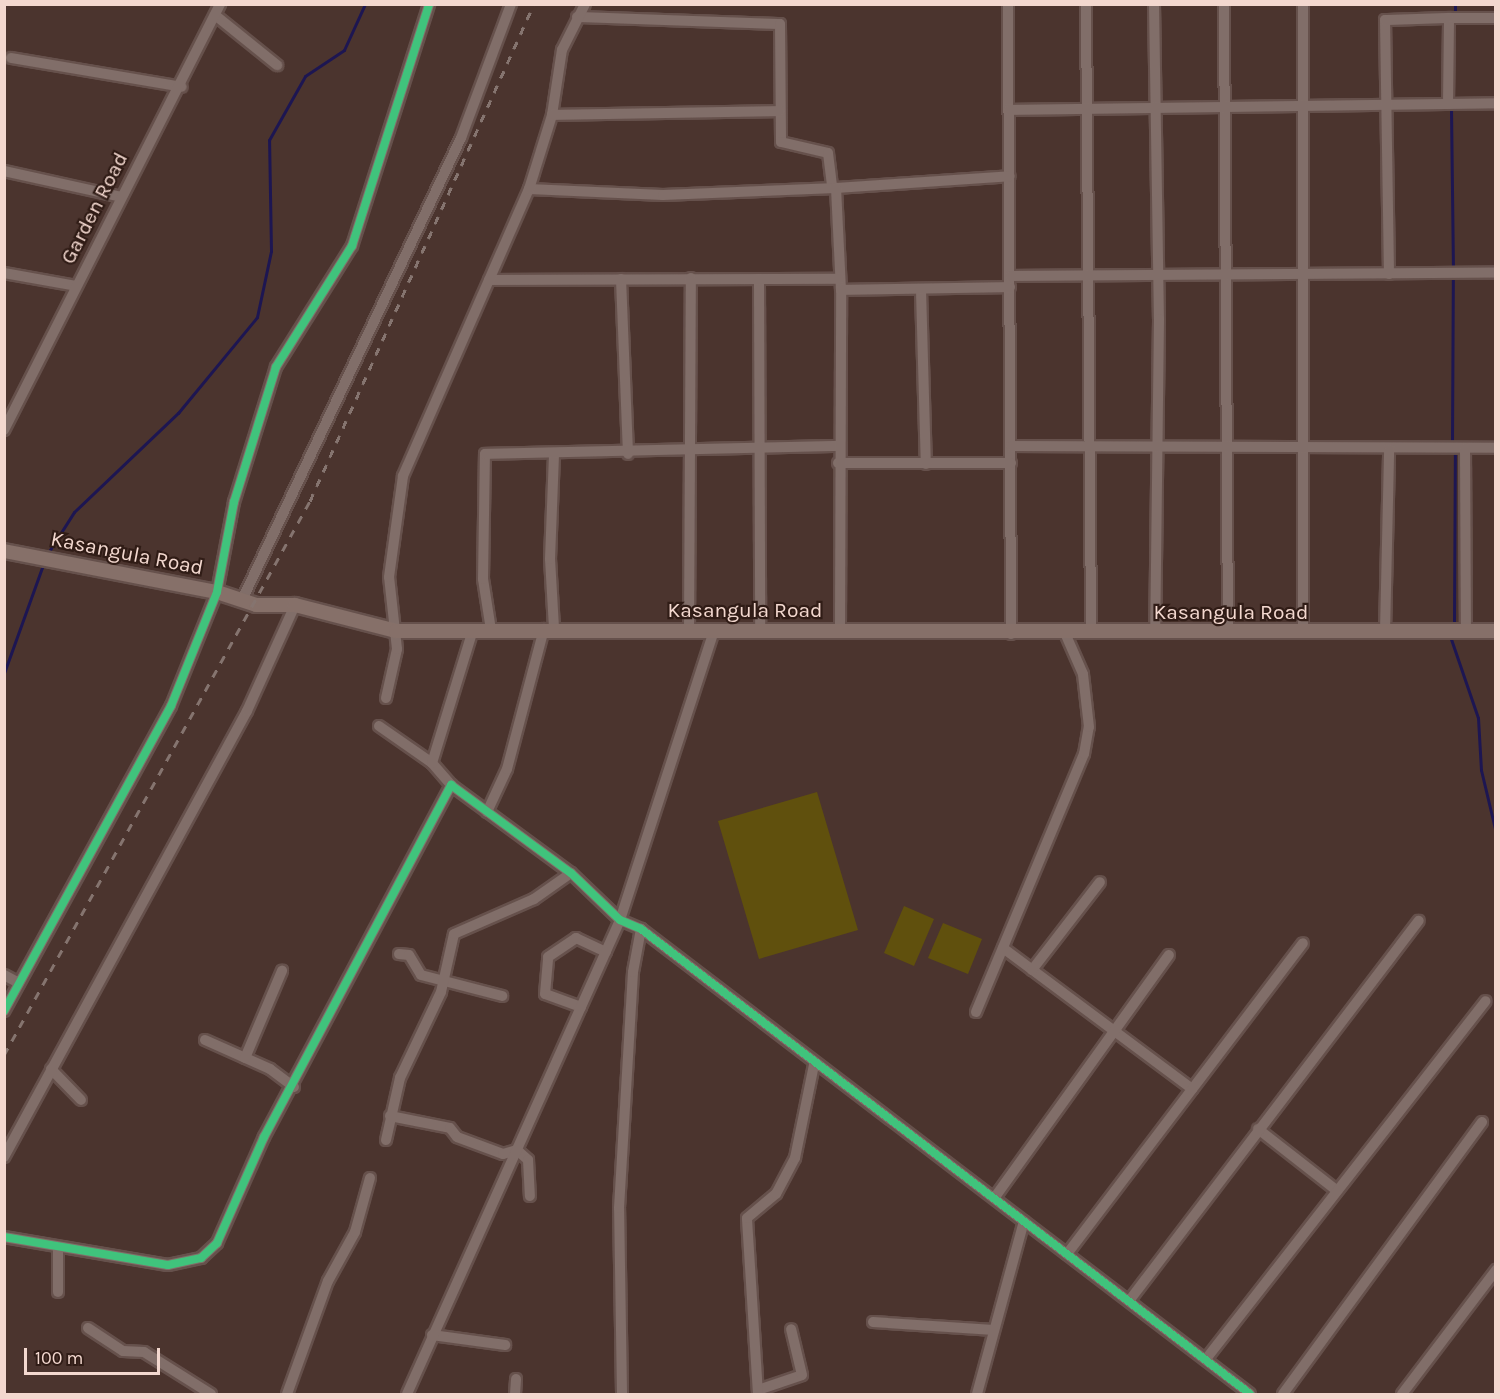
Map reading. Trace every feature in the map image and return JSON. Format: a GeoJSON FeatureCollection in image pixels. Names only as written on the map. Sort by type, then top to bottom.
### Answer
{"type":"FeatureCollection","features":[{"type":"Feature","properties":{"kind":"main road","name":"Kasangula Road"},"geometry":{"type":"LineString","coordinates":[[4,551],[217,592],[242,600],[295,605],[396,631],[549,629],[713,634],[760,629],[1011,634],[1496,631]]}},
{"type":"Feature","properties":{"kind":"street","name":"Garden Road"},"geometry":{"type":"LineString","coordinates":[[4,430],[121,197],[182,87],[220,4]]}},
{"type":"Feature","properties":{"kind":"street"},"geometry":{"type":"LineString","coordinates":[[4,1011],[171,706],[217,592],[234,502],[276,367],[352,246],[429,4]]}},
{"type":"Feature","properties":{"kind":"street"},"geometry":{"type":"LineString","coordinates":[[242,600],[461,138],[511,4]]}},
{"type":"Feature","properties":{"kind":"street"},"geometry":{"type":"LineString","coordinates":[[386,698],[396,631],[389,577],[404,476],[529,189],[552,115],[562,50],[585,4]]}},
{"type":"Feature","properties":{"kind":"street"},"geometry":{"type":"LineString","coordinates":[[1008,4],[1011,634]]}},
{"type":"Feature","properties":{"kind":"street"},"geometry":{"type":"LineString","coordinates":[[1086,4],[1091,278],[1089,448],[1091,633]]}},
{"type":"Feature","properties":{"kind":"street"},"geometry":{"type":"LineString","coordinates":[[1154,4],[1158,106],[1159,278],[1155,633]]}},
{"type":"Feature","properties":{"kind":"street"},"geometry":{"type":"LineString","coordinates":[[1224,4],[1228,276],[1226,449],[1228,633]]}},
{"type":"Feature","properties":{"kind":"street"},"geometry":{"type":"LineString","coordinates":[[1303,4],[1305,274],[1303,632]]}},
{"type":"Feature","properties":{"kind":"street"},"geometry":{"type":"LineString","coordinates":[[215,15],[277,65]]}},
{"type":"Feature","properties":{"kind":"street"},"geometry":{"type":"LineString","coordinates":[[577,17],[780,24],[780,111],[783,144],[828,153],[834,188],[840,285],[838,463],[840,631]]}},
{"type":"Feature","properties":{"kind":"street"},"geometry":{"type":"LineString","coordinates":[[1448,104],[1449,18]]}},
{"type":"Feature","properties":{"kind":"street"},"geometry":{"type":"LineString","coordinates":[[1389,274],[1389,105],[1385,20],[1496,18]]}},
{"type":"Feature","properties":{"kind":"street"},"geometry":{"type":"LineString","coordinates":[[11,58],[182,87]]}},
{"type":"Feature","properties":{"kind":"street"},"geometry":{"type":"LineString","coordinates":[[1009,110],[1158,106],[1496,103]]}},
{"type":"Feature","properties":{"kind":"street"},"geometry":{"type":"LineString","coordinates":[[552,115],[780,111]]}},
{"type":"Feature","properties":{"kind":"street"},"geometry":{"type":"LineString","coordinates":[[4,171],[121,197]]}},
{"type":"Feature","properties":{"kind":"street"},"geometry":{"type":"LineString","coordinates":[[529,189],[663,195],[834,188],[1010,177]]}},
{"type":"Feature","properties":{"kind":"street"},"geometry":{"type":"LineString","coordinates":[[4,273],[76,286]]}},
{"type":"Feature","properties":{"kind":"street"},"geometry":{"type":"LineString","coordinates":[[489,280],[759,279],[921,290],[1091,278],[1496,273]]}},
{"type":"Feature","properties":{"kind":"street"},"geometry":{"type":"LineString","coordinates":[[689,632],[691,278]]}},
{"type":"Feature","properties":{"kind":"street"},"geometry":{"type":"LineString","coordinates":[[621,279],[628,454]]}},
{"type":"Feature","properties":{"kind":"street"},"geometry":{"type":"LineString","coordinates":[[759,279],[760,629]]}},
{"type":"Feature","properties":{"kind":"street"},"geometry":{"type":"LineString","coordinates":[[921,290],[926,464]]}},
{"type":"Feature","properties":{"kind":"street"},"geometry":{"type":"LineString","coordinates":[[491,630],[483,579],[485,454],[628,454],[839,446]]}},
{"type":"Feature","properties":{"kind":"street"},"geometry":{"type":"LineString","coordinates":[[1011,446],[1158,450],[1496,448]]}},
{"type":"Feature","properties":{"kind":"street"},"geometry":{"type":"LineString","coordinates":[[1385,632],[1389,448]]}},
{"type":"Feature","properties":{"kind":"street"},"geometry":{"type":"LineString","coordinates":[[1465,448],[1466,631]]}},
{"type":"Feature","properties":{"kind":"street"},"geometry":{"type":"LineString","coordinates":[[488,812],[507,769],[549,629],[554,454]]}},
{"type":"Feature","properties":{"kind":"street"},"geometry":{"type":"LineString","coordinates":[[838,463],[1011,463]]}},
{"type":"Feature","properties":{"kind":"street"},"geometry":{"type":"LineString","coordinates":[[4,1157],[247,711],[295,605]]}},
{"type":"Feature","properties":{"kind":"street"},"geometry":{"type":"LineString","coordinates":[[432,763],[473,630]]}},
{"type":"Feature","properties":{"kind":"street"},"geometry":{"type":"LineString","coordinates":[[976,1012],[1084,754],[1089,727],[1083,674],[1065,633]]}},
{"type":"Feature","properties":{"kind":"street"},"geometry":{"type":"LineString","coordinates":[[407,1395],[620,920],[713,634]]}},
{"type":"Feature","properties":{"kind":"street"},"geometry":{"type":"LineString","coordinates":[[379,726],[432,763],[451,785],[571,873],[620,920],[641,929],[814,1065],[995,1197],[1250,1395]]}},
{"type":"Feature","properties":{"kind":"street"},"geometry":{"type":"LineString","coordinates":[[4,1237],[58,1250],[168,1265],[201,1258],[217,1243],[264,1137],[294,1087],[451,785]]}},
{"type":"Feature","properties":{"kind":"street"},"geometry":{"type":"LineString","coordinates":[[386,1140],[400,1078],[444,981],[454,934],[534,899],[571,873]]}},
{"type":"Feature","properties":{"kind":"street"},"geometry":{"type":"LineString","coordinates":[[1032,970],[1100,882]]}},
{"type":"Feature","properties":{"kind":"street"},"geometry":{"type":"LineString","coordinates":[[1129,1300],[1419,921]]}},
{"type":"Feature","properties":{"kind":"street"},"geometry":{"type":"LineString","coordinates":[[622,1395],[618,1218],[633,972],[641,929]]}},
{"type":"Feature","properties":{"kind":"street"},"geometry":{"type":"LineString","coordinates":[[581,1007],[545,994],[548,957],[576,938],[606,952]]}},
{"type":"Feature","properties":{"kind":"street"},"geometry":{"type":"LineString","coordinates":[[1067,1254],[1303,943]]}},
{"type":"Feature","properties":{"kind":"street"},"geometry":{"type":"LineString","coordinates":[[1003,948],[1192,1089]]}},
{"type":"Feature","properties":{"kind":"street"},"geometry":{"type":"LineString","coordinates":[[399,954],[409,955],[421,975],[502,996]]}},
{"type":"Feature","properties":{"kind":"street"},"geometry":{"type":"LineString","coordinates":[[995,1197],[1169,955]]}},
{"type":"Feature","properties":{"kind":"street"},"geometry":{"type":"LineString","coordinates":[[245,1058],[282,971]]}},
{"type":"Feature","properties":{"kind":"street"},"geometry":{"type":"LineString","coordinates":[[4,975],[19,983]]}},
{"type":"Feature","properties":{"kind":"street"},"geometry":{"type":"LineString","coordinates":[[1206,1359],[1486,1001]]}},
{"type":"Feature","properties":{"kind":"street"},"geometry":{"type":"LineString","coordinates":[[205,1040],[245,1058],[294,1087]]}},
{"type":"Feature","properties":{"kind":"street"},"geometry":{"type":"LineString","coordinates":[[791,1329],[802,1375],[758,1392],[747,1218],[776,1194],[795,1158],[814,1065]]}},
{"type":"Feature","properties":{"kind":"street"},"geometry":{"type":"LineString","coordinates":[[51,1069],[81,1100]]}},
{"type":"Feature","properties":{"kind":"street"},"geometry":{"type":"LineString","coordinates":[[390,1116],[450,1128],[457,1137],[503,1154],[516,1150]]}},
{"type":"Feature","properties":{"kind":"street"},"geometry":{"type":"LineString","coordinates":[[1283,1395],[1482,1122]]}},
{"type":"Feature","properties":{"kind":"street"},"geometry":{"type":"LineString","coordinates":[[1258,1129],[1336,1190]]}},
{"type":"Feature","properties":{"kind":"street"},"geometry":{"type":"LineString","coordinates":[[516,1150],[528,1160],[530,1196]]}},
{"type":"Feature","properties":{"kind":"street"},"geometry":{"type":"LineString","coordinates":[[287,1395],[328,1281],[355,1232],[370,1178]]}},
{"type":"Feature","properties":{"kind":"street"},"geometry":{"type":"LineString","coordinates":[[977,1395],[1024,1221]]}},
{"type":"Feature","properties":{"kind":"street"},"geometry":{"type":"LineString","coordinates":[[58,1250],[58,1292]]}},
{"type":"Feature","properties":{"kind":"street"},"geometry":{"type":"LineString","coordinates":[[1402,1395],[1496,1270]]}},
{"type":"Feature","properties":{"kind":"street"},"geometry":{"type":"LineString","coordinates":[[873,1322],[994,1330]]}},
{"type":"Feature","properties":{"kind":"street"},"geometry":{"type":"LineString","coordinates":[[88,1328],[123,1351],[144,1352],[211,1394]]}},
{"type":"Feature","properties":{"kind":"street"},"geometry":{"type":"LineString","coordinates":[[432,1335],[505,1345]]}},
{"type":"Feature","properties":{"kind":"street"},"geometry":{"type":"LineString","coordinates":[[515,1395],[516,1379]]}},
{"type":"Feature","properties":{"kind":"shaded area"},"geometry":{"type":"Polygon","coordinates":[[[817,792],[858,930],[759,959],[718,821],[817,792]]]}},
{"type":"Feature","properties":{"kind":"shaded area"},"geometry":{"type":"Polygon","coordinates":[[[904,906],[934,919],[914,966],[884,953],[904,906]]]}},
{"type":"Feature","properties":{"kind":"shaded area"},"geometry":{"type":"Polygon","coordinates":[[[943,923],[982,939],[968,974],[928,958],[943,923]]]}},
{"type":"Feature","properties":{"kind":"waterway"},"geometry":{"type":"LineString","coordinates":[[46,556],[74,512],[178,413],[257,317],[271,251],[269,140],[305,76],[344,50],[365,4]]}},
{"type":"Feature","properties":{"kind":"waterway"},"geometry":{"type":"LineString","coordinates":[[1455,4],[1455,14]]}},
{"type":"Feature","properties":{"kind":"waterway"},"geometry":{"type":"LineString","coordinates":[[1451,108],[1453,271]]}},
{"type":"Feature","properties":{"kind":"waterway"},"geometry":{"type":"LineString","coordinates":[[1452,442],[1453,278]]}},
{"type":"Feature","properties":{"kind":"waterway"},"geometry":{"type":"LineString","coordinates":[[1454,623],[1455,454]]}},
{"type":"Feature","properties":{"kind":"waterway"},"geometry":{"type":"LineString","coordinates":[[4,673],[44,562]]}},
{"type":"Feature","properties":{"kind":"waterway"},"geometry":{"type":"LineString","coordinates":[[1451,639],[1478,718],[1481,770],[1496,833]]}},
{"type":"Feature","properties":{"kind":"railway"},"geometry":{"type":"LineString","coordinates":[[4,1055],[310,501],[534,4]]}},
{"type":"Feature","properties":{"kind":"cycle path"},"geometry":{"type":"LineString","coordinates":[[4,1011],[171,706],[217,592],[234,502],[276,367],[352,246],[429,4]]}},
{"type":"Feature","properties":{"kind":"cycle path"},"geometry":{"type":"LineString","coordinates":[[4,1237],[168,1265],[201,1258],[217,1243],[264,1137],[451,785],[571,873],[620,920],[641,929],[1250,1394]]}}]}
